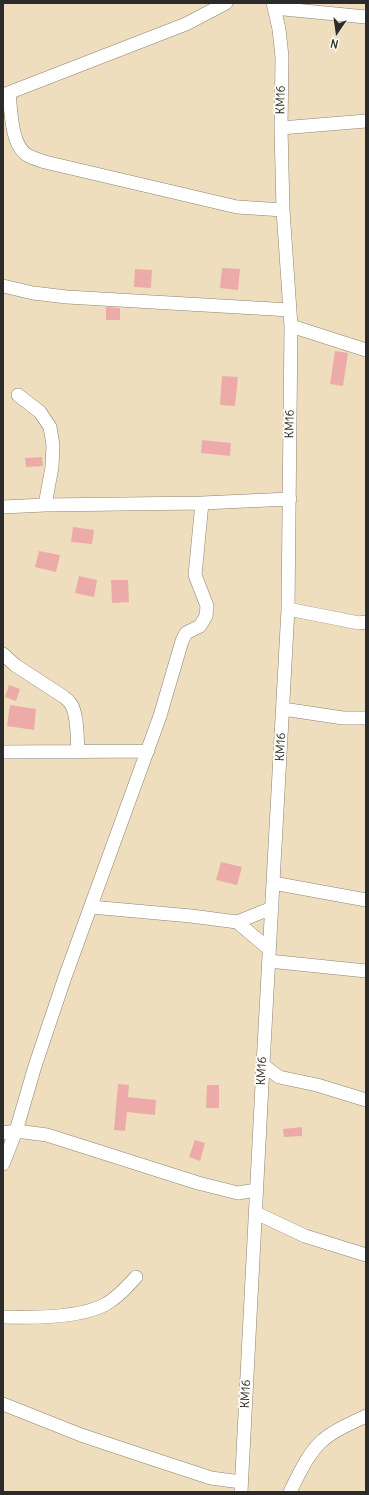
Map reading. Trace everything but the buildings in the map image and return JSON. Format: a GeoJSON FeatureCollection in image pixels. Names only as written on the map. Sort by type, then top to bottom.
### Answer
{"type":"FeatureCollection","features":[{"type":"Feature","properties":{"kind":"street"},"geometry":{"type":"LineString","coordinates":[[226,3],[186,24],[6,94],[14,135],[19,148],[27,155],[44,162],[237,207],[283,210]]}},
{"type":"Feature","properties":{"kind":"street"},"geometry":{"type":"LineString","coordinates":[[274,6],[366,17]]}},
{"type":"Feature","properties":{"kind":"street","name":"KM16"},"geometry":{"type":"LineString","coordinates":[[241,1487],[288,609],[291,326],[283,210],[280,128],[282,57],[279,29],[274,6]]}},
{"type":"Feature","properties":{"kind":"street"},"geometry":{"type":"LineString","coordinates":[[280,128],[366,121]]}},
{"type":"Feature","properties":{"kind":"street"},"geometry":{"type":"LineString","coordinates":[[3,286],[33,293],[67,297],[290,310]]}},
{"type":"Feature","properties":{"kind":"street"},"geometry":{"type":"LineString","coordinates":[[291,326],[366,350]]}},
{"type":"Feature","properties":{"kind":"street"},"geometry":{"type":"LineString","coordinates":[[18,395],[40,412],[50,427],[53,445],[52,467],[45,505]]}},
{"type":"Feature","properties":{"kind":"street"},"geometry":{"type":"LineString","coordinates":[[3,507],[202,503],[290,498]]}},
{"type":"Feature","properties":{"kind":"street"},"geometry":{"type":"LineString","coordinates":[[3,1164],[9,1132],[35,1066],[148,751],[182,641],[186,633],[200,626],[206,616],[207,606],[196,575],[202,503]]}},
{"type":"Feature","properties":{"kind":"street"},"geometry":{"type":"LineString","coordinates":[[288,609],[360,623],[366,622]]}},
{"type":"Feature","properties":{"kind":"street"},"geometry":{"type":"LineString","coordinates":[[3,654],[15,665],[71,703],[74,711],[78,752]]}},
{"type":"Feature","properties":{"kind":"street"},"geometry":{"type":"LineString","coordinates":[[283,709],[343,718],[366,718]]}},
{"type":"Feature","properties":{"kind":"street"},"geometry":{"type":"LineString","coordinates":[[3,752],[148,751]]}},
{"type":"Feature","properties":{"kind":"street"},"geometry":{"type":"LineString","coordinates":[[273,883],[366,900]]}},
{"type":"Feature","properties":{"kind":"street"},"geometry":{"type":"LineString","coordinates":[[91,907],[191,916],[237,922],[272,908]]}},
{"type":"Feature","properties":{"kind":"street"},"geometry":{"type":"LineString","coordinates":[[237,922],[269,955],[366,971]]}},
{"type":"Feature","properties":{"kind":"street"},"geometry":{"type":"LineString","coordinates":[[263,1065],[279,1077],[317,1085],[366,1100]]}},
{"type":"Feature","properties":{"kind":"street"},"geometry":{"type":"LineString","coordinates":[[9,1132],[47,1135],[70,1141],[198,1183],[238,1193],[256,1190]]}},
{"type":"Feature","properties":{"kind":"street"},"geometry":{"type":"LineString","coordinates":[[256,1213],[305,1236],[366,1255]]}},
{"type":"Feature","properties":{"kind":"street"},"geometry":{"type":"LineString","coordinates":[[3,1317],[41,1317],[93,1309],[106,1304],[117,1297],[136,1277]]}},
{"type":"Feature","properties":{"kind":"street"},"geometry":{"type":"LineString","coordinates":[[3,1404],[81,1435],[241,1487]]}},
{"type":"Feature","properties":{"kind":"street"},"geometry":{"type":"LineString","coordinates":[[290,1492],[313,1452],[323,1440],[336,1431],[366,1416]]}}]}
